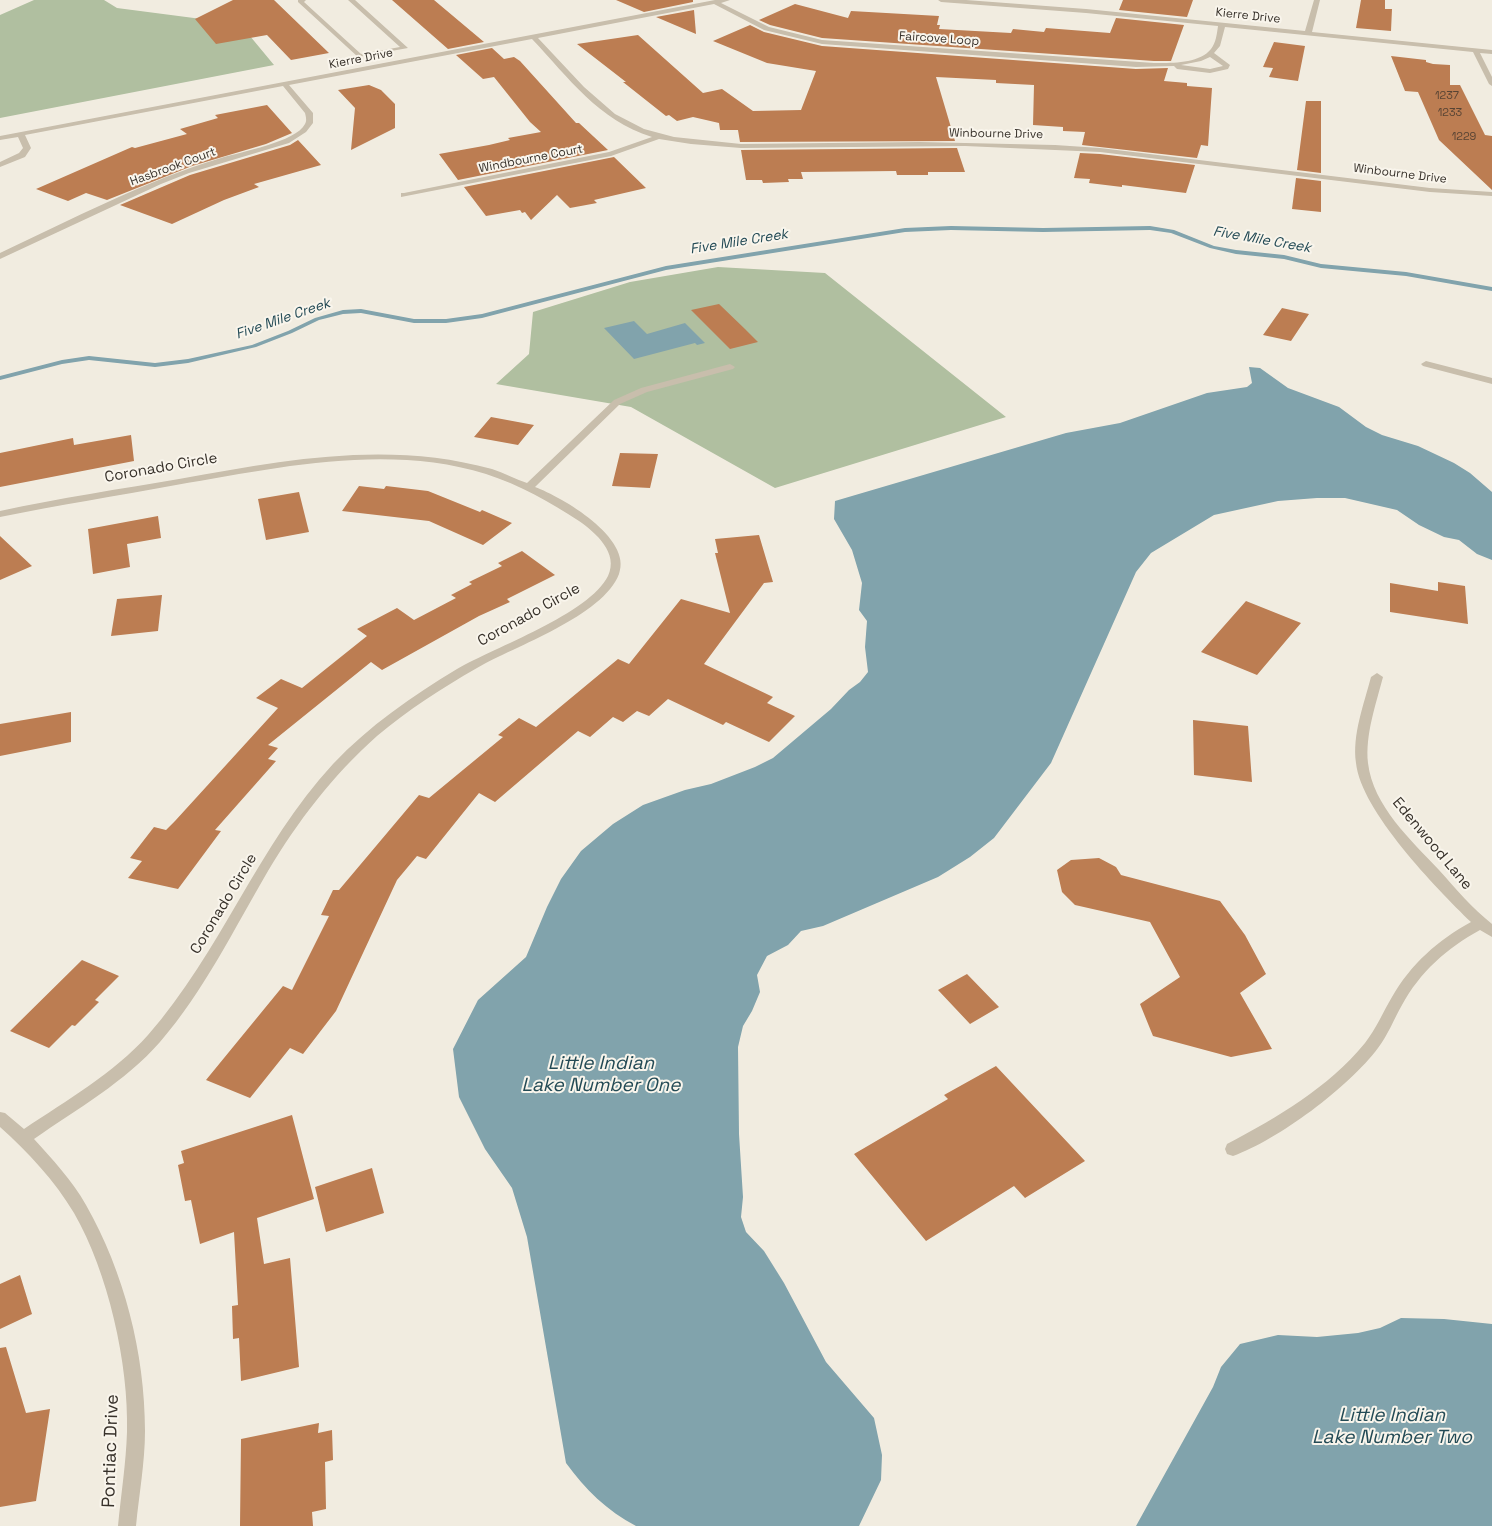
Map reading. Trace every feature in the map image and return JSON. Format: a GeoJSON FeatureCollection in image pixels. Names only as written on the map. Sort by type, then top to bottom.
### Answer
{"type":"FeatureCollection","features":[{"type":"Feature","properties":{"kind":"street"},"geometry":{"type":"LineString","coordinates":[[303,0],[300,1],[360,56],[405,48],[351,0]]}},
{"type":"Feature","properties":{"kind":"street","name":"Kierre Drive"},"geometry":{"type":"LineString","coordinates":[[0,138],[727,0]]}},
{"type":"Feature","properties":{"kind":"street","name":"Kierre Drive"},"geometry":{"type":"LineString","coordinates":[[941,0],[1087,8],[1222,25],[1492,52]]}},
{"type":"Feature","properties":{"kind":"street"},"geometry":{"type":"LineString","coordinates":[[1308,34],[1317,0]]}},
{"type":"Feature","properties":{"kind":"street","name":"Faircove Loop"},"geometry":{"type":"LineString","coordinates":[[715,2],[756,26],[787,36],[822,42],[1136,65],[1169,65],[1216,72],[1226,68],[1227,65],[1211,54],[1196,60],[1169,65]]}},
{"type":"Feature","properties":{"kind":"street"},"geometry":{"type":"LineString","coordinates":[[1211,54],[1215,50],[1222,25]]}},
{"type":"Feature","properties":{"kind":"street","name":"Winbourne Drive"},"geometry":{"type":"LineString","coordinates":[[534,37],[613,116],[632,127],[659,136],[701,144],[733,146],[983,144],[1053,146],[1118,152],[1430,190],[1492,194]]}},
{"type":"Feature","properties":{"kind":"street"},"geometry":{"type":"LineString","coordinates":[[1476,51],[1492,84]]}},
{"type":"Feature","properties":{"kind":"street","name":"Hasbrook Court"},"geometry":{"type":"LineString","coordinates":[[0,256],[158,182],[186,171],[286,141],[297,135],[309,125],[311,119],[309,113],[284,85]]}},
{"type":"Feature","properties":{"kind":"street"},"geometry":{"type":"LineString","coordinates":[[0,165],[22,155],[26,148],[21,135]]}},
{"type":"Feature","properties":{"kind":"street","name":"Windbourne Court"},"geometry":{"type":"LineString","coordinates":[[404,195],[611,154],[659,136]]}},
{"type":"Feature","properties":{"kind":"street"},"geometry":{"type":"LineString","coordinates":[[1426,364],[1492,381]]}},
{"type":"Feature","properties":{"kind":"street"},"geometry":{"type":"LineString","coordinates":[[530,486],[617,402],[644,390],[730,367]]}},
{"type":"Feature","properties":{"kind":"street","name":"Coronado Circle"},"geometry":{"type":"LineString","coordinates":[[0,514],[256,468],[337,457],[406,458],[453,463],[491,472],[530,486],[588,522],[610,542],[616,562],[615,573],[608,584],[594,598],[560,620],[476,664],[405,707],[362,743],[314,793],[294,820],[202,974],[180,1006],[151,1041],[115,1075],[23,1138]]}},
{"type":"Feature","properties":{"kind":"street","name":"Edenwood Lane"},"geometry":{"type":"LineString","coordinates":[[1377,677],[1364,739],[1362,764],[1374,798],[1396,829],[1458,901],[1486,928]]}},
{"type":"Feature","properties":{"kind":"street"},"geometry":{"type":"LineString","coordinates":[[1233,1149],[1265,1132],[1338,1080],[1368,1051],[1419,967],[1453,938],[1486,928]]}},
{"type":"Feature","properties":{"kind":"street","name":"Pontiac Drive"},"geometry":{"type":"LineString","coordinates":[[0,1118],[23,1138],[54,1172],[80,1210],[110,1275],[128,1339],[134,1385],[136,1432],[127,1526]]}},
{"type":"Feature","properties":{"kind":"green space"},"geometry":{"type":"Polygon","coordinates":[[[34,0],[104,0],[117,8],[240,24],[274,65],[0,118],[0,15],[34,0]]]}},
{"type":"Feature","properties":{"kind":"green space"},"geometry":{"type":"Polygon","coordinates":[[[718,267],[825,273],[1006,417],[775,488],[631,407],[496,384],[529,354],[533,312],[630,282],[718,267]]]}},
{"type":"Feature","properties":{"kind":"water"},"geometry":{"type":"Polygon","coordinates":[[[634,321],[647,334],[685,323],[705,343],[697,345],[695,343],[634,359],[604,328],[634,321]]]}},
{"type":"Feature","properties":{"kind":"water","name":"Little Indian Lake Number One"},"geometry":{"type":"Polygon","coordinates":[[[1249,367],[1260,368],[1288,388],[1339,407],[1366,427],[1382,435],[1418,446],[1454,463],[1470,473],[1492,492],[1492,560],[1477,554],[1459,540],[1444,537],[1419,525],[1397,510],[1345,498],[1278,501],[1214,515],[1151,553],[1136,572],[1051,763],[994,838],[970,857],[938,877],[823,926],[801,931],[788,945],[767,956],[757,975],[760,992],[743,1026],[738,1047],[739,1134],[743,1197],[741,1217],[746,1232],[764,1251],[784,1283],[826,1362],[874,1418],[882,1455],[881,1480],[859,1526],[636,1526],[597,1499],[566,1463],[527,1237],[512,1188],[485,1149],[459,1097],[453,1049],[478,1000],[526,957],[561,879],[581,851],[613,824],[643,805],[685,790],[711,784],[773,758],[831,709],[868,672],[865,647],[867,621],[859,610],[862,583],[852,550],[834,519],[835,501],[1066,433],[1120,423],[1207,393],[1247,387],[1252,383],[1249,367]]]}},
{"type":"Feature","properties":{"kind":"water","name":"Little Indian Lake Number Two"},"geometry":{"type":"Polygon","coordinates":[[[1401,1318],[1444,1319],[1492,1324],[1492,1526],[1136,1526],[1213,1387],[1221,1367],[1240,1344],[1278,1335],[1317,1337],[1358,1333],[1380,1328],[1401,1318]]]}},
{"type":"Feature","properties":{"kind":"building"},"geometry":{"type":"Polygon","coordinates":[[[233,0],[274,0],[329,53],[291,60],[267,35],[216,44],[195,19],[233,0]]]}},
{"type":"Feature","properties":{"kind":"building"},"geometry":{"type":"Polygon","coordinates":[[[392,0],[434,0],[484,42],[448,49],[392,0]]]}},
{"type":"Feature","properties":{"kind":"building"},"geometry":{"type":"Polygon","coordinates":[[[616,0],[693,0],[693,2],[644,12],[616,0]]]}},
{"type":"Feature","properties":{"kind":"building"},"geometry":{"type":"Polygon","coordinates":[[[1123,0],[1193,0],[1187,17],[1119,10],[1123,0]]]}},
{"type":"Feature","properties":{"kind":"building"},"geometry":{"type":"Polygon","coordinates":[[[1361,0],[1385,0],[1385,9],[1392,9],[1391,31],[1356,28],[1361,0]]]}},
{"type":"Feature","properties":{"kind":"building"},"geometry":{"type":"Polygon","coordinates":[[[795,4],[848,18],[851,11],[939,16],[937,25],[940,25],[939,29],[1011,33],[1013,29],[1044,32],[1046,28],[1110,33],[1116,18],[1184,25],[1171,61],[1154,61],[822,38],[770,25],[759,20],[795,4]]]}},
{"type":"Feature","properties":{"kind":"building"},"geometry":{"type":"Polygon","coordinates":[[[694,10],[696,34],[656,17],[694,10]]]}},
{"type":"Feature","properties":{"kind":"building"},"geometry":{"type":"Polygon","coordinates":[[[750,25],[764,32],[822,46],[1136,69],[1168,68],[1164,81],[1187,83],[1187,86],[1212,88],[1208,146],[1201,145],[1197,158],[1082,145],[1085,132],[1063,131],[1063,127],[1033,125],[1034,85],[996,83],[996,80],[936,77],[955,141],[740,142],[738,130],[720,130],[719,123],[693,117],[677,121],[669,115],[666,116],[577,44],[638,35],[703,93],[722,89],[753,111],[801,110],[816,71],[767,63],[713,41],[750,25]]]}},
{"type":"Feature","properties":{"kind":"building"},"geometry":{"type":"Polygon","coordinates":[[[1274,42],[1305,46],[1298,81],[1269,77],[1273,68],[1263,67],[1274,42]]]}},
{"type":"Feature","properties":{"kind":"building"},"geometry":{"type":"Polygon","coordinates":[[[492,48],[504,59],[514,57],[520,61],[576,123],[579,123],[608,150],[458,180],[439,154],[489,145],[510,140],[508,138],[541,132],[530,122],[494,77],[483,79],[456,55],[492,48]]]}},
{"type":"Feature","properties":{"kind":"building"},"geometry":{"type":"Polygon","coordinates":[[[1391,56],[1426,60],[1426,62],[1433,64],[1450,65],[1450,85],[1460,85],[1485,135],[1492,136],[1492,190],[1439,140],[1418,92],[1405,91],[1391,56]]]}},
{"type":"Feature","properties":{"kind":"building"},"geometry":{"type":"Polygon","coordinates":[[[369,85],[381,90],[395,104],[395,128],[351,150],[355,108],[338,90],[369,85]]]}},
{"type":"Feature","properties":{"kind":"building"},"geometry":{"type":"Polygon","coordinates":[[[1306,101],[1321,101],[1321,173],[1297,170],[1306,101]]]}},
{"type":"Feature","properties":{"kind":"building"},"geometry":{"type":"Polygon","coordinates":[[[267,105],[292,133],[266,144],[192,166],[107,200],[86,193],[68,201],[36,189],[132,147],[135,148],[187,134],[180,129],[218,118],[215,115],[267,105]]]}},
{"type":"Feature","properties":{"kind":"building"},"geometry":{"type":"Polygon","coordinates":[[[298,140],[321,165],[254,184],[259,187],[224,200],[172,224],[120,205],[190,175],[290,145],[298,140]]]}},
{"type":"Feature","properties":{"kind":"building"},"geometry":{"type":"Polygon","coordinates":[[[957,148],[965,172],[928,172],[928,175],[897,175],[896,171],[801,172],[803,179],[788,179],[789,182],[763,183],[762,180],[746,180],[741,150],[957,148]]]}},
{"type":"Feature","properties":{"kind":"building"},"geometry":{"type":"Polygon","coordinates":[[[1080,153],[1195,165],[1186,193],[1122,185],[1122,187],[1089,183],[1090,179],[1074,178],[1080,153]]]}},
{"type":"Feature","properties":{"kind":"building"},"geometry":{"type":"Polygon","coordinates":[[[614,157],[646,188],[594,200],[597,203],[570,208],[557,195],[531,220],[525,212],[522,213],[520,210],[486,216],[464,187],[614,157]]]}},
{"type":"Feature","properties":{"kind":"building"},"geometry":{"type":"Polygon","coordinates":[[[1296,178],[1321,181],[1321,212],[1292,209],[1296,178]]]}},
{"type":"Feature","properties":{"kind":"building"},"geometry":{"type":"Polygon","coordinates":[[[719,304],[758,342],[730,349],[691,310],[719,304]]]}},
{"type":"Feature","properties":{"kind":"building"},"geometry":{"type":"Polygon","coordinates":[[[1282,308],[1309,314],[1291,341],[1263,335],[1282,308]]]}},
{"type":"Feature","properties":{"kind":"building"},"geometry":{"type":"Polygon","coordinates":[[[491,417],[534,425],[518,445],[474,437],[491,417]]]}},
{"type":"Feature","properties":{"kind":"building"},"geometry":{"type":"Polygon","coordinates":[[[131,435],[134,461],[0,487],[0,453],[73,438],[74,445],[131,435]]]}},
{"type":"Feature","properties":{"kind":"building"},"geometry":{"type":"Polygon","coordinates":[[[620,453],[658,454],[650,488],[612,486],[620,453]]]}},
{"type":"Feature","properties":{"kind":"building"},"geometry":{"type":"Polygon","coordinates":[[[359,486],[384,489],[386,486],[428,491],[512,523],[483,545],[429,521],[342,511],[359,486]]]}},
{"type":"Feature","properties":{"kind":"building"},"geometry":{"type":"Polygon","coordinates":[[[299,492],[309,532],[266,540],[258,499],[299,492]]]}},
{"type":"Feature","properties":{"kind":"building"},"geometry":{"type":"Polygon","coordinates":[[[158,516],[161,538],[127,544],[130,567],[93,574],[88,529],[158,516]]]}},
{"type":"Feature","properties":{"kind":"building"},"geometry":{"type":"Polygon","coordinates":[[[759,535],[773,582],[764,583],[704,664],[773,697],[767,703],[795,716],[769,742],[726,722],[723,725],[668,699],[649,716],[637,711],[623,722],[613,717],[590,737],[578,731],[495,802],[479,793],[426,859],[417,856],[397,880],[336,1011],[303,1054],[290,1048],[250,1098],[206,1080],[283,986],[292,990],[329,916],[321,915],[333,890],[339,890],[419,795],[429,798],[503,737],[498,735],[519,718],[536,727],[618,659],[629,664],[681,599],[730,613],[715,553],[718,553],[715,539],[759,535]]]}},
{"type":"Feature","properties":{"kind":"building"},"geometry":{"type":"Polygon","coordinates":[[[0,536],[32,566],[0,580],[0,536]]]}},
{"type":"Feature","properties":{"kind":"building"},"geometry":{"type":"Polygon","coordinates":[[[522,551],[555,575],[507,599],[510,602],[479,616],[382,670],[371,662],[268,745],[278,748],[268,759],[276,761],[215,830],[221,831],[178,889],[128,878],[142,861],[130,858],[154,827],[166,830],[278,708],[256,698],[281,679],[302,688],[367,636],[357,629],[397,608],[414,620],[456,598],[451,595],[472,584],[469,582],[502,566],[498,563],[522,551]]]}},
{"type":"Feature","properties":{"kind":"building"},"geometry":{"type":"Polygon","coordinates":[[[1438,582],[1465,586],[1468,624],[1390,612],[1390,583],[1438,591],[1438,582]]]}},
{"type":"Feature","properties":{"kind":"building"},"geometry":{"type":"Polygon","coordinates":[[[162,595],[158,631],[111,636],[117,599],[162,595]]]}},
{"type":"Feature","properties":{"kind":"building"},"geometry":{"type":"Polygon","coordinates":[[[1246,601],[1301,623],[1257,675],[1201,652],[1246,601]]]}},
{"type":"Feature","properties":{"kind":"building"},"geometry":{"type":"Polygon","coordinates":[[[71,712],[71,742],[0,756],[0,724],[71,712]]]}},
{"type":"Feature","properties":{"kind":"building"},"geometry":{"type":"Polygon","coordinates":[[[1193,720],[1248,726],[1252,782],[1194,775],[1193,720]]]}},
{"type":"Feature","properties":{"kind":"building"},"geometry":{"type":"Polygon","coordinates":[[[1099,858],[1116,867],[1121,875],[1220,901],[1245,935],[1266,974],[1240,993],[1272,1049],[1231,1057],[1153,1036],[1140,1004],[1180,977],[1150,922],[1075,905],[1062,892],[1057,870],[1071,860],[1099,858]]]}},
{"type":"Feature","properties":{"kind":"building"},"geometry":{"type":"Polygon","coordinates":[[[82,960],[119,976],[95,1000],[99,1002],[75,1026],[72,1025],[49,1048],[10,1031],[82,960]]]}},
{"type":"Feature","properties":{"kind":"building"},"geometry":{"type":"Polygon","coordinates":[[[967,974],[999,1007],[970,1024],[938,990],[967,974]]]}},
{"type":"Feature","properties":{"kind":"building"},"geometry":{"type":"Polygon","coordinates":[[[996,1066],[1085,1161],[1025,1198],[1014,1186],[926,1241],[854,1154],[948,1099],[944,1095],[996,1066]]]}},
{"type":"Feature","properties":{"kind":"building"},"geometry":{"type":"Polygon","coordinates":[[[292,1115],[314,1199],[257,1218],[264,1264],[290,1258],[299,1367],[241,1381],[239,1338],[233,1339],[232,1306],[238,1305],[234,1232],[200,1244],[191,1200],[185,1201],[178,1165],[184,1163],[181,1151],[292,1115]]]}},
{"type":"Feature","properties":{"kind":"building"},"geometry":{"type":"Polygon","coordinates":[[[372,1168],[384,1213],[326,1232],[315,1187],[372,1168]]]}},
{"type":"Feature","properties":{"kind":"building"},"geometry":{"type":"Polygon","coordinates":[[[20,1275],[32,1314],[0,1329],[0,1284],[20,1275]]]}},
{"type":"Feature","properties":{"kind":"building"},"geometry":{"type":"Polygon","coordinates":[[[6,1347],[26,1413],[50,1409],[36,1501],[0,1507],[0,1348],[6,1347]]]}},
{"type":"Feature","properties":{"kind":"building"},"geometry":{"type":"Polygon","coordinates":[[[319,1423],[318,1433],[332,1430],[333,1460],[325,1462],[326,1509],[312,1512],[313,1526],[240,1526],[241,1439],[319,1423]]]}},
{"type":"Feature","properties":{"kind":"waterway","name":"Five Mile Creek"},"geometry":{"type":"LineString","coordinates":[[0,378],[62,362],[89,358],[155,365],[188,361],[254,346],[317,319],[343,312],[361,311],[414,321],[446,321],[482,316],[666,268],[905,230],[951,228],[1043,230],[1150,228],[1172,231],[1212,247],[1236,252],[1284,257],[1321,266],[1406,274],[1492,289]]}}]}
